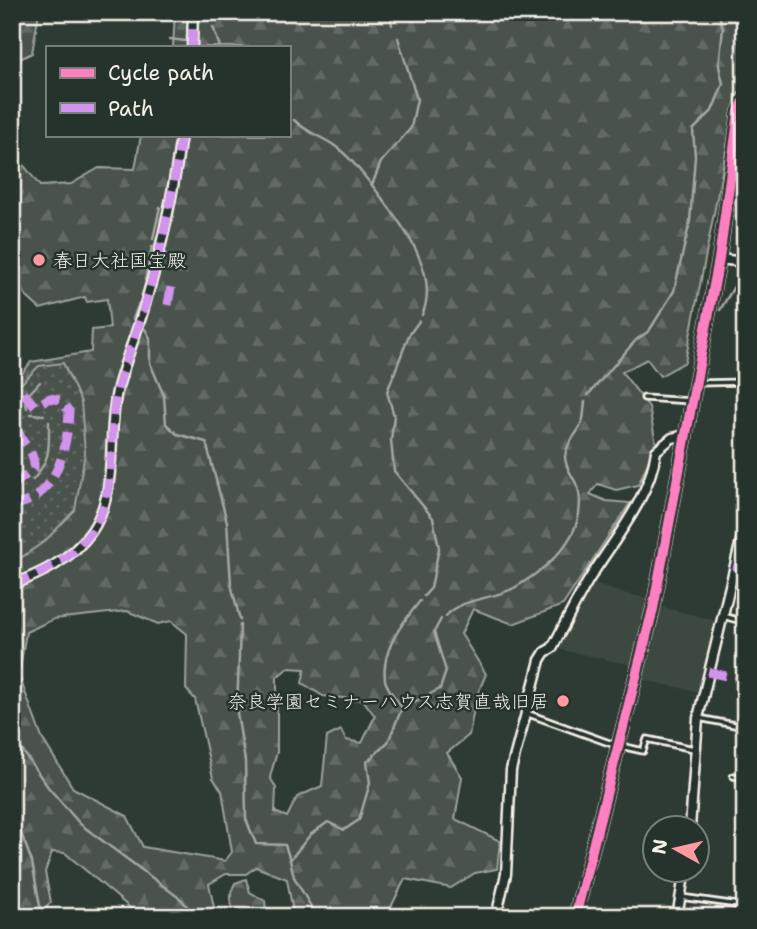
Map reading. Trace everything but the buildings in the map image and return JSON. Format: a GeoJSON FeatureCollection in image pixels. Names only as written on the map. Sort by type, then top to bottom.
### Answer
{"type":"FeatureCollection","features":[{"type":"Feature","properties":{"kind":"street"},"geometry":{"type":"LineString","coordinates":[[191,46],[193,12]]}},
{"type":"Feature","properties":{"kind":"street"},"geometry":{"type":"LineString","coordinates":[[575,917],[653,608],[719,259],[745,99]]}},
{"type":"Feature","properties":{"kind":"street"},"geometry":{"type":"LineString","coordinates":[[12,585],[49,569],[74,552],[92,531],[102,510],[111,464],[117,390],[146,304],[162,239],[181,136]]}},
{"type":"Feature","properties":{"kind":"street"},"geometry":{"type":"LineString","coordinates":[[719,259],[745,262]]}},
{"type":"Feature","properties":{"kind":"street"},"geometry":{"type":"LineString","coordinates":[[745,319],[742,373],[745,376]]}},
{"type":"Feature","properties":{"kind":"street"},"geometry":{"type":"LineString","coordinates":[[496,917],[506,874],[511,771],[540,660],[551,648],[630,516],[654,467],[656,451],[671,438],[686,435]]}},
{"type":"Feature","properties":{"kind":"street"},"geometry":{"type":"LineString","coordinates":[[691,814],[698,718],[745,524]]}},
{"type":"Feature","properties":{"kind":"street"},"geometry":{"type":"LineString","coordinates":[[677,917],[682,884]]}},
{"type":"Feature","properties":{"kind":"lane"},"geometry":{"type":"LineString","coordinates":[[696,383],[745,382]]}},
{"type":"Feature","properties":{"kind":"lane"},"geometry":{"type":"LineString","coordinates":[[644,398],[692,401]]}},
{"type":"Feature","properties":{"kind":"lane"},"geometry":{"type":"LineString","coordinates":[[721,615],[745,622]]}},
{"type":"Feature","properties":{"kind":"lane"},"geometry":{"type":"LineString","coordinates":[[524,713],[618,746],[643,751],[647,739],[694,749]]}},
{"type":"Feature","properties":{"kind":"lane"},"geometry":{"type":"LineString","coordinates":[[698,718],[745,727]]}},
{"type":"Feature","properties":{"kind":"lane"},"geometry":{"type":"LineString","coordinates":[[733,776],[745,778]]}},
{"type":"Feature","properties":{"kind":"lane"},"geometry":{"type":"LineString","coordinates":[[680,897],[745,906]]}},
{"type":"Feature","properties":{"kind":"shaded area"},"geometry":{"type":"Polygon","coordinates":[[[589,581],[618,592],[654,600],[654,605],[717,621],[699,692],[635,678],[637,666],[552,648],[589,581]]]}},
{"type":"Feature","properties":{"kind":"green space"},"geometry":{"type":"Polygon","coordinates":[[[12,12],[39,12],[32,53],[12,63],[12,12]]]}},
{"type":"Feature","properties":{"kind":"green space"},"geometry":{"type":"Polygon","coordinates":[[[175,12],[745,12],[745,86],[737,95],[685,362],[660,376],[647,359],[622,372],[649,407],[656,444],[638,485],[616,490],[598,484],[590,494],[606,501],[630,503],[563,605],[513,624],[473,609],[461,634],[486,674],[476,698],[469,735],[447,753],[462,777],[455,819],[500,841],[497,869],[475,873],[451,888],[405,879],[386,917],[297,917],[293,912],[287,879],[256,867],[246,874],[226,874],[209,884],[216,917],[141,917],[65,853],[52,852],[45,872],[51,902],[38,917],[22,917],[12,887],[12,377],[18,379],[31,362],[91,352],[92,330],[110,328],[107,299],[87,302],[85,297],[40,309],[27,297],[12,272],[12,162],[22,163],[40,186],[71,184],[99,168],[135,169],[141,136],[290,136],[290,46],[173,46],[175,12]],[[127,611],[54,619],[26,632],[20,668],[14,675],[21,681],[42,738],[73,788],[127,816],[143,847],[225,861],[232,852],[222,791],[213,778],[195,699],[186,689],[187,634],[171,621],[158,624],[127,611]],[[288,668],[277,677],[277,752],[270,777],[276,788],[275,812],[287,817],[297,797],[322,786],[327,737],[341,730],[346,740],[362,743],[375,716],[363,700],[323,696],[302,683],[305,669],[288,668]]]}},
{"type":"Feature","properties":{"kind":"green space"},"geometry":{"type":"Polygon","coordinates":[[[63,363],[81,402],[85,453],[75,510],[45,541],[12,564],[12,387],[22,383],[39,366],[63,363]]]}},
{"type":"Feature","properties":{"kind":"green space"},"geometry":{"type":"Polygon","coordinates":[[[246,879],[250,892],[265,901],[267,917],[235,917],[231,904],[232,891],[235,883],[246,879]]]}},
{"type":"Feature","properties":{"kind":"waterway"},"geometry":{"type":"LineString","coordinates":[[206,12],[210,20]]}},
{"type":"Feature","properties":{"kind":"waterway"},"geometry":{"type":"LineString","coordinates":[[390,12],[392,25]]}},
{"type":"Feature","properties":{"kind":"waterway"},"geometry":{"type":"LineString","coordinates":[[588,395],[636,340],[649,331],[674,291],[690,221],[695,156],[693,130],[712,111],[723,84],[719,66],[723,28],[718,12]]}},
{"type":"Feature","properties":{"kind":"waterway"},"geometry":{"type":"LineString","coordinates":[[213,27],[220,46]]}},
{"type":"Feature","properties":{"kind":"waterway"},"geometry":{"type":"LineString","coordinates":[[398,38],[417,99],[411,128],[381,162],[372,185],[404,229],[422,263],[427,298],[422,315]]}},
{"type":"Feature","properties":{"kind":"waterway"},"geometry":{"type":"LineString","coordinates":[[170,39],[185,41]]}},
{"type":"Feature","properties":{"kind":"waterway"},"geometry":{"type":"LineString","coordinates":[[294,120],[338,148],[371,184]]}},
{"type":"Feature","properties":{"kind":"waterway"},"geometry":{"type":"LineString","coordinates":[[153,239],[160,207]]}},
{"type":"Feature","properties":{"kind":"waterway"},"geometry":{"type":"LineString","coordinates":[[145,280],[152,247]]}},
{"type":"Feature","properties":{"kind":"waterway"},"geometry":{"type":"LineString","coordinates":[[720,310],[741,275]]}},
{"type":"Feature","properties":{"kind":"waterway"},"geometry":{"type":"LineString","coordinates":[[133,319],[139,303]]}},
{"type":"Feature","properties":{"kind":"waterway"},"geometry":{"type":"LineString","coordinates":[[419,321],[409,335],[387,392],[394,416],[391,440],[394,471],[433,518],[439,548],[431,588],[424,596]]}},
{"type":"Feature","properties":{"kind":"waterway"},"geometry":{"type":"LineString","coordinates":[[145,329],[150,338],[150,363],[164,396],[166,424],[177,434],[206,442],[227,522],[231,584],[240,620]]}},
{"type":"Feature","properties":{"kind":"waterway"},"geometry":{"type":"LineString","coordinates":[[27,396],[40,382]]}},
{"type":"Feature","properties":{"kind":"waterway"},"geometry":{"type":"LineString","coordinates":[[25,399],[27,408]]}},
{"type":"Feature","properties":{"kind":"waterway"},"geometry":{"type":"LineString","coordinates":[[446,616],[461,605],[514,588],[539,571],[562,549],[577,523],[580,508],[579,492],[565,457],[567,447],[582,423],[585,402]]}},
{"type":"Feature","properties":{"kind":"waterway"},"geometry":{"type":"LineString","coordinates":[[31,414],[44,415]]}},
{"type":"Feature","properties":{"kind":"waterway"},"geometry":{"type":"LineString","coordinates":[[33,480],[48,453],[49,422]]}},
{"type":"Feature","properties":{"kind":"waterway"},"geometry":{"type":"LineString","coordinates":[[402,708],[385,680],[386,658],[394,638],[420,601]]}},
{"type":"Feature","properties":{"kind":"waterway"},"geometry":{"type":"LineString","coordinates":[[317,917],[294,877],[290,860],[310,835],[328,822],[344,830],[359,820],[370,783],[367,762],[388,742],[402,708],[440,689],[446,671],[434,632],[441,619]]}},
{"type":"Feature","properties":{"kind":"waterway"},"geometry":{"type":"LineString","coordinates":[[240,625],[237,713],[245,761],[246,819],[256,844],[285,845],[290,860]]}},
{"type":"Feature","properties":{"kind":"waterway"},"geometry":{"type":"LineString","coordinates":[[12,736],[48,787],[80,824],[182,900],[195,917]]}},
{"type":"Feature","properties":{"kind":"waterway"},"geometry":{"type":"LineString","coordinates":[[12,809],[32,862],[42,917]]}},
{"type":"Feature","properties":{"kind":"marked path"},"geometry":{"type":"LineString","coordinates":[[192,46],[193,12]]}},
{"type":"Feature","properties":{"kind":"marked path"},"geometry":{"type":"LineString","coordinates":[[12,585],[65,558],[83,542],[100,516],[109,480],[118,387],[157,260],[181,136]]}},
{"type":"Feature","properties":{"kind":"marked path"},"geometry":{"type":"LineString","coordinates":[[168,305],[171,287]]}},
{"type":"Feature","properties":{"kind":"marked path"},"geometry":{"type":"LineString","coordinates":[[12,505],[27,502],[39,494],[57,470],[66,440],[69,411],[60,400],[50,398],[35,406],[14,383]]}},
{"type":"Feature","properties":{"kind":"marked path"},"geometry":{"type":"LineString","coordinates":[[12,486],[34,469],[32,455],[18,432],[15,418]]}},
{"type":"Feature","properties":{"kind":"marked path"},"geometry":{"type":"LineString","coordinates":[[733,566],[745,569]]}},
{"type":"Feature","properties":{"kind":"marked path"},"geometry":{"type":"LineString","coordinates":[[708,672],[745,680]]}},
{"type":"Feature","properties":{"kind":"cycle path"},"geometry":{"type":"LineString","coordinates":[[575,917],[653,609],[719,259],[739,112],[745,99]]}},
{"type":"Feature","properties":{"kind":"place","name":"春日大社国宝殿"},"geometry":{"type":"Point","coordinates":[39,260]}},
{"type":"Feature","properties":{"kind":"place","name":"奈良学園セミナーハウス志賀直哉旧居"},"geometry":{"type":"Point","coordinates":[563,701]}}]}
